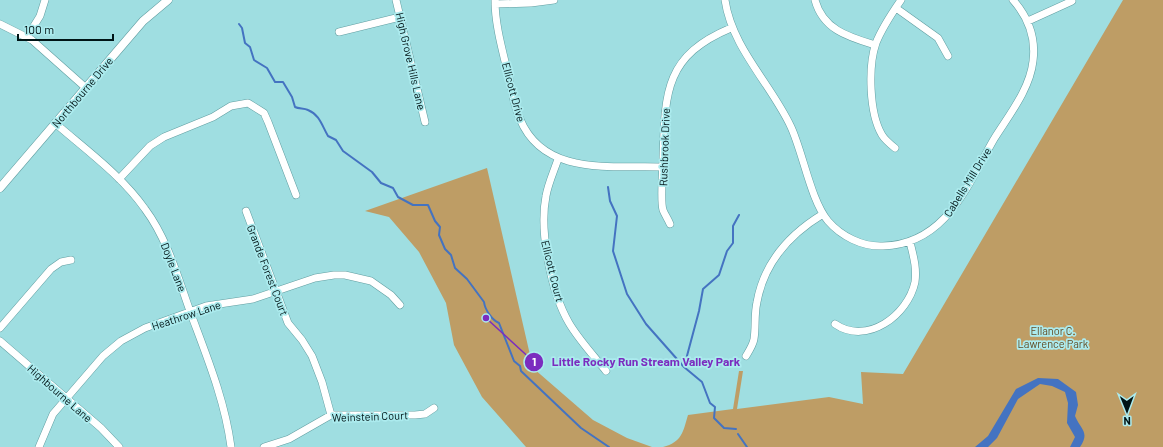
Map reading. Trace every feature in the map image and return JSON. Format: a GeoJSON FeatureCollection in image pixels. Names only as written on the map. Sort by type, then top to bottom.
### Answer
{"type":"FeatureCollection","features":[{"type":"Feature","properties":{"kind":"street"},"geometry":{"type":"LineString","coordinates":[[27,37],[40,16],[45,0]]}},
{"type":"Feature","properties":{"kind":"street","name":"Northbourne Drive"},"geometry":{"type":"LineString","coordinates":[[0,188],[143,21],[168,0]]}},
{"type":"Feature","properties":{"kind":"street","name":"High Grove Hills Lane"},"geometry":{"type":"LineString","coordinates":[[396,0],[425,122]]}},
{"type":"Feature","properties":{"kind":"street"},"geometry":{"type":"LineString","coordinates":[[495,2],[531,3],[554,0]]}},
{"type":"Feature","properties":{"kind":"street","name":"Cabells Mill Drive"},"geometry":{"type":"LineString","coordinates":[[725,0],[731,28],[785,114],[801,151],[817,202],[823,214],[836,229],[859,242],[879,246],[910,242],[936,227],[950,212],[1022,93],[1028,80],[1033,59],[1033,41],[1028,21],[1013,0]]}},
{"type":"Feature","properties":{"kind":"street"},"geometry":{"type":"LineString","coordinates":[[815,0],[821,15],[833,28],[847,36],[875,45]]}},
{"type":"Feature","properties":{"kind":"street"},"geometry":{"type":"LineString","coordinates":[[895,148],[882,134],[874,108],[871,80],[875,45],[901,0]]}},
{"type":"Feature","properties":{"kind":"street"},"geometry":{"type":"LineString","coordinates":[[1028,21],[1072,1]]}},
{"type":"Feature","properties":{"kind":"street","name":"Ellicott Drive"},"geometry":{"type":"LineString","coordinates":[[495,2],[496,20],[518,114],[525,130],[532,140],[558,159],[579,164],[663,167]]}},
{"type":"Feature","properties":{"kind":"street"},"geometry":{"type":"LineString","coordinates":[[896,8],[938,38],[948,56]]}},
{"type":"Feature","properties":{"kind":"street"},"geometry":{"type":"LineString","coordinates":[[339,32],[400,17]]}},
{"type":"Feature","properties":{"kind":"street"},"geometry":{"type":"LineString","coordinates":[[0,24],[27,37],[86,88]]}},
{"type":"Feature","properties":{"kind":"street","name":"Rushbrook Drive"},"geometry":{"type":"LineString","coordinates":[[670,224],[662,206],[664,109],[669,87],[680,64],[696,47],[713,36],[731,28]]}},
{"type":"Feature","properties":{"kind":"street"},"geometry":{"type":"LineString","coordinates":[[119,179],[150,146],[164,137],[213,117],[231,106],[248,103],[264,113],[296,195]]}},
{"type":"Feature","properties":{"kind":"street","name":"Doyle Lane"},"geometry":{"type":"LineString","coordinates":[[55,123],[119,179],[144,208],[160,232],[223,406],[231,447]]}},
{"type":"Feature","properties":{"kind":"street","name":"Ellicott Court"},"geometry":{"type":"LineString","coordinates":[[558,159],[546,196],[544,213],[546,250],[557,295],[568,322],[606,371]]}},
{"type":"Feature","properties":{"kind":"street","name":"Grande Forest Court"},"geometry":{"type":"LineString","coordinates":[[246,211],[275,292],[288,323],[302,340],[312,356],[322,382],[331,415]]}},
{"type":"Feature","properties":{"kind":"street"},"geometry":{"type":"LineString","coordinates":[[746,356],[753,341],[757,301],[769,267],[791,237],[823,214]]}},
{"type":"Feature","properties":{"kind":"street"},"geometry":{"type":"LineString","coordinates":[[835,324],[845,331],[856,333],[869,331],[881,325],[901,309],[911,293],[916,274],[915,260],[910,242]]}},
{"type":"Feature","properties":{"kind":"street"},"geometry":{"type":"LineString","coordinates":[[0,328],[51,269],[61,262],[71,260]]}},
{"type":"Feature","properties":{"kind":"street","name":"Heathrow Lane"},"geometry":{"type":"LineString","coordinates":[[39,447],[50,418],[103,356],[121,341],[144,328],[190,312],[224,303],[253,299],[315,278],[345,275],[371,281],[391,295],[400,305]]}},
{"type":"Feature","properties":{"kind":"street","name":"Highbourne Lane"},"geometry":{"type":"LineString","coordinates":[[0,340],[101,428],[119,447]]}},
{"type":"Feature","properties":{"kind":"street","name":"Weinstein Court"},"geometry":{"type":"LineString","coordinates":[[264,447],[289,439],[331,415],[415,415],[425,414],[434,408]]}},
{"type":"Feature","properties":{"kind":"green space","name":"Ellanor C. Lawrence Park"},"geometry":{"type":"Polygon","coordinates":[[[1123,0],[1163,0],[1163,447],[663,447],[674,442],[681,436],[688,415],[733,409],[739,371],[743,371],[737,409],[829,397],[863,404],[861,372],[903,374],[1123,0]]]}},
{"type":"Feature","properties":{"kind":"green space"},"geometry":{"type":"Polygon","coordinates":[[[487,168],[533,368],[593,420],[627,438],[652,447],[526,447],[482,397],[454,345],[446,303],[419,252],[389,217],[365,211],[487,168]]]}},
{"type":"Feature","properties":{"kind":"water"},"geometry":{"type":"Polygon","coordinates":[[[1038,378],[1058,379],[1076,392],[1078,405],[1075,416],[1084,431],[1083,442],[1080,447],[1070,447],[1075,437],[1067,423],[1068,403],[1065,392],[1052,386],[1040,384],[1018,399],[997,438],[988,447],[975,447],[988,436],[1016,389],[1038,378]]]}},
{"type":"Feature","properties":{"kind":"waterway"},"geometry":{"type":"LineString","coordinates":[[239,24],[242,28],[245,43],[250,47],[254,60],[267,68],[275,82],[283,82],[292,97],[295,107],[312,112],[320,121],[328,136],[336,140],[343,151],[372,172],[381,183],[393,188],[398,197],[413,205],[428,205],[435,221],[440,227],[439,235],[445,249],[451,255],[455,268],[467,279],[484,302],[489,314],[499,323],[514,361],[520,366],[521,371],[581,428],[609,447]]}},
{"type":"Feature","properties":{"kind":"waterway"},"geometry":{"type":"LineString","coordinates":[[608,187],[610,201],[617,216],[613,251],[627,294],[646,324],[684,367],[702,382],[710,403],[715,407],[714,418],[724,428],[736,429]]}},
{"type":"Feature","properties":{"kind":"waterway"},"geometry":{"type":"LineString","coordinates":[[684,367],[699,311],[703,289],[719,275],[727,251],[733,243],[733,226],[739,215]]}},
{"type":"Feature","properties":{"kind":"waterway"},"geometry":{"type":"LineString","coordinates":[[738,434],[747,447]]}},
{"type":"Feature","properties":{"kind":"place","name":"Little Rocky Run Stream Valley Park"},"geometry":{"type":"Point","coordinates":[486,318]}}]}
